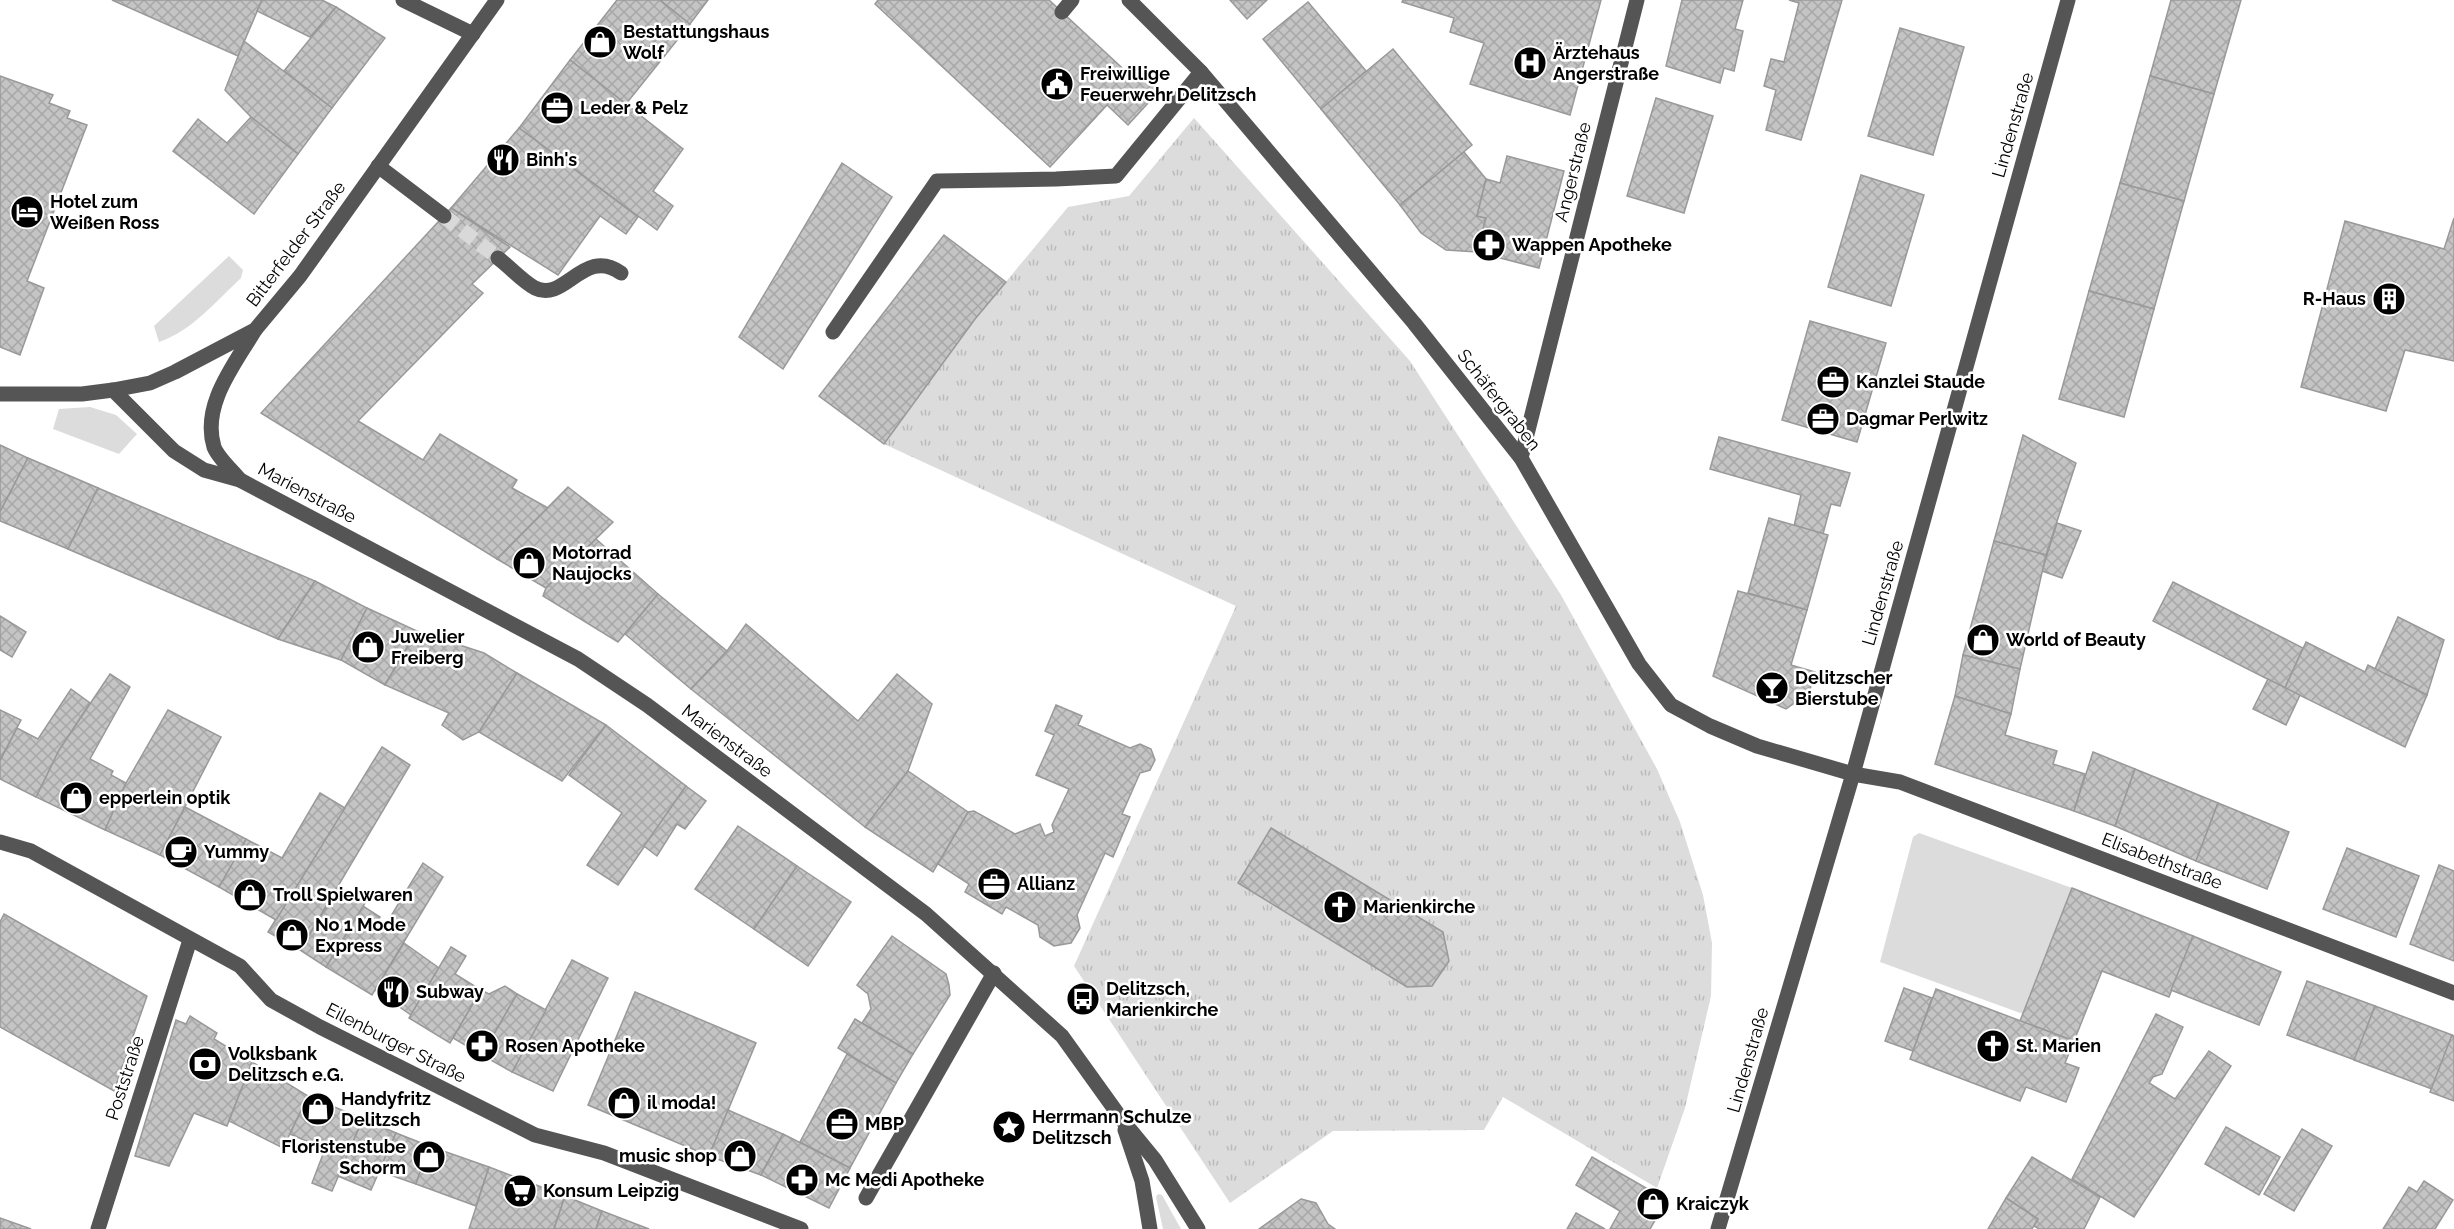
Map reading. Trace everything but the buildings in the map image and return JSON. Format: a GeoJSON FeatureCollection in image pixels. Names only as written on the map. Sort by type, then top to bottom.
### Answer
{"type":"FeatureCollection","features":[{"type":"Feature","properties":{"kind":"street"},"geometry":{"type":"LineString","coordinates":[[403,0],[473,34]]}},
{"type":"Feature","properties":{"kind":"street","name":"Bitterfelder Straße"},"geometry":{"type":"LineString","coordinates":[[5,394],[52,395],[113,390],[150,382],[175,372],[255,330],[300,276],[497,0]]}},
{"type":"Feature","properties":{"kind":"street","name":"Schäfergraben"},"geometry":{"type":"LineString","coordinates":[[1129,0],[1201,72],[1414,323],[1521,458],[1639,663],[1671,705],[1710,726],[1757,746],[1853,774]]}},
{"type":"Feature","properties":{"kind":"street","name":"Angerstraße"},"geometry":{"type":"LineString","coordinates":[[1521,458],[1637,0]]}},
{"type":"Feature","properties":{"kind":"street","name":"Lindenstraße"},"geometry":{"type":"LineString","coordinates":[[1718,1229],[1853,774],[2068,0]]}},
{"type":"Feature","properties":{"kind":"street"},"geometry":{"type":"LineString","coordinates":[[833,332],[937,181],[1116,176],[1201,72]]}},
{"type":"Feature","properties":{"kind":"street"},"geometry":{"type":"LineString","coordinates":[[378,166],[444,216]]}},
{"type":"Feature","properties":{"kind":"street"},"geometry":{"type":"LineString","coordinates":[[498,258],[537,289],[552,290],[595,265],[611,266],[621,273]]}},
{"type":"Feature","properties":{"kind":"street","name":"Marienstraße"},"geometry":{"type":"LineString","coordinates":[[240,480],[214,448],[211,421],[218,394],[255,330]]}},
{"type":"Feature","properties":{"kind":"street","name":"Marienstraße"},"geometry":{"type":"LineString","coordinates":[[113,390],[174,451],[204,470],[240,480],[578,659],[647,705],[926,914],[994,973],[1062,1036],[1123,1121]]}},
{"type":"Feature","properties":{"kind":"street","name":"Elisabethstraße"},"geometry":{"type":"LineString","coordinates":[[1853,774],[1900,782],[2454,993]]}},
{"type":"Feature","properties":{"kind":"street","name":"Eilenburger Straße"},"geometry":{"type":"LineString","coordinates":[[0,842],[31,851],[240,966],[271,1000],[320,1027],[535,1135],[604,1154],[801,1229]]}},
{"type":"Feature","properties":{"kind":"street","name":"Poststraße"},"geometry":{"type":"LineString","coordinates":[[98,1229],[190,940]]}},
{"type":"Feature","properties":{"kind":"street"},"geometry":{"type":"LineString","coordinates":[[866,1198],[994,973]]}},
{"type":"Feature","properties":{"kind":"street"},"geometry":{"type":"LineString","coordinates":[[1123,1121],[1142,1180],[1150,1229]]}},
{"type":"Feature","properties":{"kind":"street"},"geometry":{"type":"LineString","coordinates":[[1123,1121],[1155,1160],[1198,1229]]}},
{"type":"Feature","properties":{"kind":"green space"},"geometry":{"type":"Polygon","coordinates":[[[1194,118],[1410,361],[1561,595],[1657,769],[1680,822],[1703,895],[1712,943],[1711,996],[1685,1108],[1657,1188],[1503,1097],[1484,1130],[1333,1131],[1230,1203],[1074,966],[1236,606],[884,444],[975,319],[1068,207],[1129,196],[1194,118]]]}},
{"type":"Feature","properties":{"kind":"green space"},"geometry":{"type":"Polygon","coordinates":[[[229,256],[243,270],[241,278],[193,323],[159,342],[154,326],[229,256]]]}},
{"type":"Feature","properties":{"kind":"green space"},"geometry":{"type":"Polygon","coordinates":[[[90,407],[116,415],[137,434],[119,454],[53,429],[59,409],[90,407]]]}},
{"type":"Feature","properties":{"kind":"green space"},"geometry":{"type":"Polygon","coordinates":[[[1919,833],[2072,888],[2023,1014],[1880,962],[1913,837],[1919,833]]]}},
{"type":"Feature","properties":{"kind":"green space"},"geometry":{"type":"Polygon","coordinates":[[[1158,1194],[1162,1195],[1181,1229],[1163,1229],[1156,1197],[1158,1194]]]}},
{"type":"Feature","properties":{"kind":"tunnel"},"geometry":{"type":"LineString","coordinates":[[444,216],[498,258]]}},
{"type":"Feature","properties":{"kind":"place","name":"Bestattungshaus Wolf"},"geometry":{"type":"Point","coordinates":[600,42]}},
{"type":"Feature","properties":{"kind":"place","name":"Ärztehaus Angerstraße"},"geometry":{"type":"Point","coordinates":[1530,63]}},
{"type":"Feature","properties":{"kind":"place","name":"Freiwillige Feuerwehr Delitzsch"},"geometry":{"type":"Point","coordinates":[1057,84]}},
{"type":"Feature","properties":{"kind":"place","name":"Leder & Pelz"},"geometry":{"type":"Point","coordinates":[557,108]}},
{"type":"Feature","properties":{"kind":"place","name":"Binh's"},"geometry":{"type":"Point","coordinates":[503,160]}},
{"type":"Feature","properties":{"kind":"place","name":"Hotel zum Weißen Ross"},"geometry":{"type":"Point","coordinates":[27,212]}},
{"type":"Feature","properties":{"kind":"place","name":"Wappen Apotheke"},"geometry":{"type":"Point","coordinates":[1489,245]}},
{"type":"Feature","properties":{"kind":"place","name":"R-Haus"},"geometry":{"type":"Point","coordinates":[2389,299]}},
{"type":"Feature","properties":{"kind":"place","name":"Kanzlei Staude"},"geometry":{"type":"Point","coordinates":[1833,382]}},
{"type":"Feature","properties":{"kind":"place","name":"Dagmar Perlwitz"},"geometry":{"type":"Point","coordinates":[1823,419]}},
{"type":"Feature","properties":{"kind":"place","name":"Motorrad Naujocks"},"geometry":{"type":"Point","coordinates":[529,563]}},
{"type":"Feature","properties":{"kind":"place","name":"World of Beauty"},"geometry":{"type":"Point","coordinates":[1983,640]}},
{"type":"Feature","properties":{"kind":"place","name":"Juwelier Freiberg"},"geometry":{"type":"Point","coordinates":[368,647]}},
{"type":"Feature","properties":{"kind":"place","name":"Delitzscher Bierstube"},"geometry":{"type":"Point","coordinates":[1772,688]}},
{"type":"Feature","properties":{"kind":"place","name":"epperlein optik"},"geometry":{"type":"Point","coordinates":[76,798]}},
{"type":"Feature","properties":{"kind":"place","name":"Yummy"},"geometry":{"type":"Point","coordinates":[181,852]}},
{"type":"Feature","properties":{"kind":"place","name":"Allianz"},"geometry":{"type":"Point","coordinates":[994,884]}},
{"type":"Feature","properties":{"kind":"place","name":"Troll Spielwaren"},"geometry":{"type":"Point","coordinates":[250,895]}},
{"type":"Feature","properties":{"kind":"place","name":"Marienkirche"},"geometry":{"type":"Point","coordinates":[1340,907]}},
{"type":"Feature","properties":{"kind":"place","name":"No 1 Mode Express"},"geometry":{"type":"Point","coordinates":[292,935]}},
{"type":"Feature","properties":{"kind":"place","name":"Subway"},"geometry":{"type":"Point","coordinates":[393,992]}},
{"type":"Feature","properties":{"kind":"place","name":"Delitzsch, Marienkirche"},"geometry":{"type":"Point","coordinates":[1083,999]}},
{"type":"Feature","properties":{"kind":"place","name":"Rosen Apotheke"},"geometry":{"type":"Point","coordinates":[482,1046]}},
{"type":"Feature","properties":{"kind":"place","name":"St. Marien"},"geometry":{"type":"Point","coordinates":[1993,1046]}},
{"type":"Feature","properties":{"kind":"place","name":"Volksbank Delitzsch e.G."},"geometry":{"type":"Point","coordinates":[205,1064]}},
{"type":"Feature","properties":{"kind":"place","name":"il moda!"},"geometry":{"type":"Point","coordinates":[624,1103]}},
{"type":"Feature","properties":{"kind":"place","name":"Handyfritz Delitzsch"},"geometry":{"type":"Point","coordinates":[318,1109]}},
{"type":"Feature","properties":{"kind":"place","name":"MBP"},"geometry":{"type":"Point","coordinates":[842,1124]}},
{"type":"Feature","properties":{"kind":"place","name":"Herrmann Schulze Delitzsch"},"geometry":{"type":"Point","coordinates":[1009,1127]}},
{"type":"Feature","properties":{"kind":"place","name":"music shop"},"geometry":{"type":"Point","coordinates":[740,1156]}},
{"type":"Feature","properties":{"kind":"place","name":"Floristenstube Schorm"},"geometry":{"type":"Point","coordinates":[429,1157]}},
{"type":"Feature","properties":{"kind":"place","name":"Mc Medi Apotheke"},"geometry":{"type":"Point","coordinates":[802,1180]}},
{"type":"Feature","properties":{"kind":"place","name":"Konsum Leipzig"},"geometry":{"type":"Point","coordinates":[520,1191]}},
{"type":"Feature","properties":{"kind":"place","name":"Kraiczyk"},"geometry":{"type":"Point","coordinates":[1653,1204]}}]}
